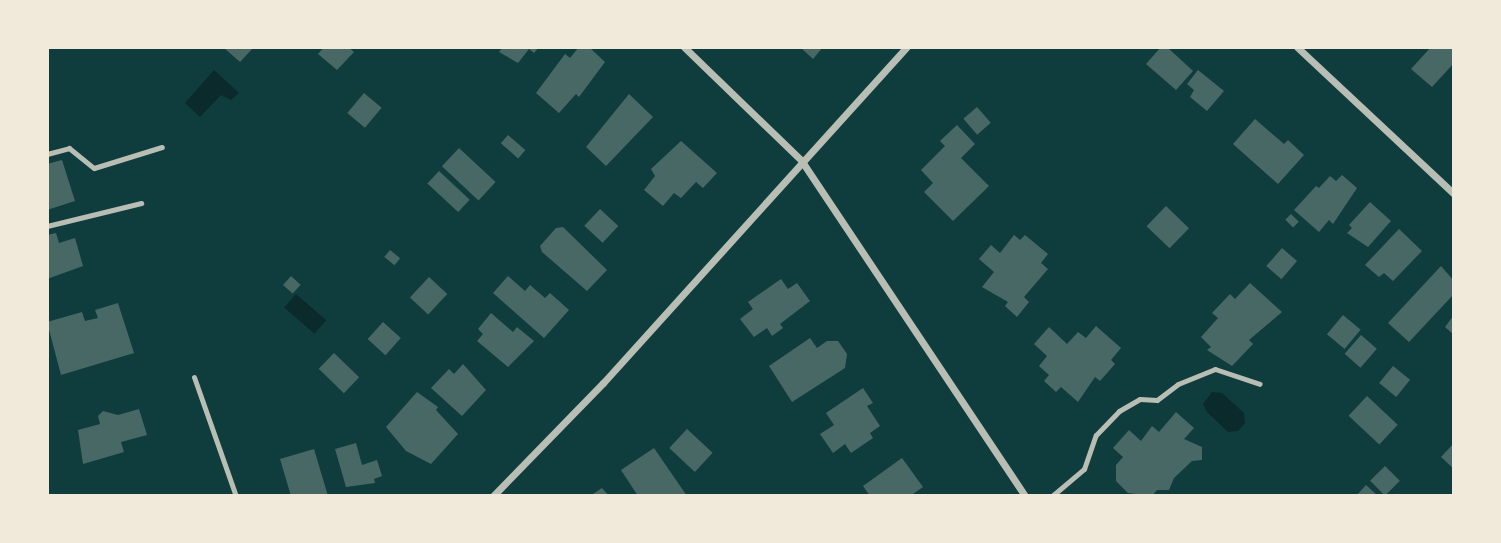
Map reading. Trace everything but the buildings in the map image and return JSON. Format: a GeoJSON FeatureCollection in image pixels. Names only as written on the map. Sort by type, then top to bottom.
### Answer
{"type":"FeatureCollection","features":[{"type":"Feature","properties":{"kind":"street"},"geometry":{"type":"LineString","coordinates":[[684,47],[801,160],[1025,496]]}},
{"type":"Feature","properties":{"kind":"street"},"geometry":{"type":"LineString","coordinates":[[493,496],[603,383],[801,160],[906,47]]}},
{"type":"Feature","properties":{"kind":"street"},"geometry":{"type":"LineString","coordinates":[[1297,47],[1454,194]]}},
{"type":"Feature","properties":{"kind":"lane"},"geometry":{"type":"LineString","coordinates":[[47,154],[69,148],[94,168],[162,147]]}},
{"type":"Feature","properties":{"kind":"lane"},"geometry":{"type":"LineString","coordinates":[[47,226],[141,203]]}},
{"type":"Feature","properties":{"kind":"lane"},"geometry":{"type":"LineString","coordinates":[[1052,496],[1084,469],[1096,435],[1119,411],[1140,400],[1157,400],[1178,384],[1215,369],[1260,384]]}},
{"type":"Feature","properties":{"kind":"lane"},"geometry":{"type":"LineString","coordinates":[[194,377],[236,496]]}},
{"type":"Feature","properties":{"kind":"water"},"geometry":{"type":"Polygon","coordinates":[[[214,70],[239,93],[231,100],[221,95],[200,117],[185,103],[214,70]]]}},
{"type":"Feature","properties":{"kind":"water"},"geometry":{"type":"Polygon","coordinates":[[[296,294],[326,320],[314,334],[284,308],[296,294]]]}},
{"type":"Feature","properties":{"kind":"water"},"geometry":{"type":"Polygon","coordinates":[[[1212,392],[1222,393],[1244,413],[1245,423],[1238,431],[1228,432],[1207,412],[1203,404],[1212,392]]]}}]}
